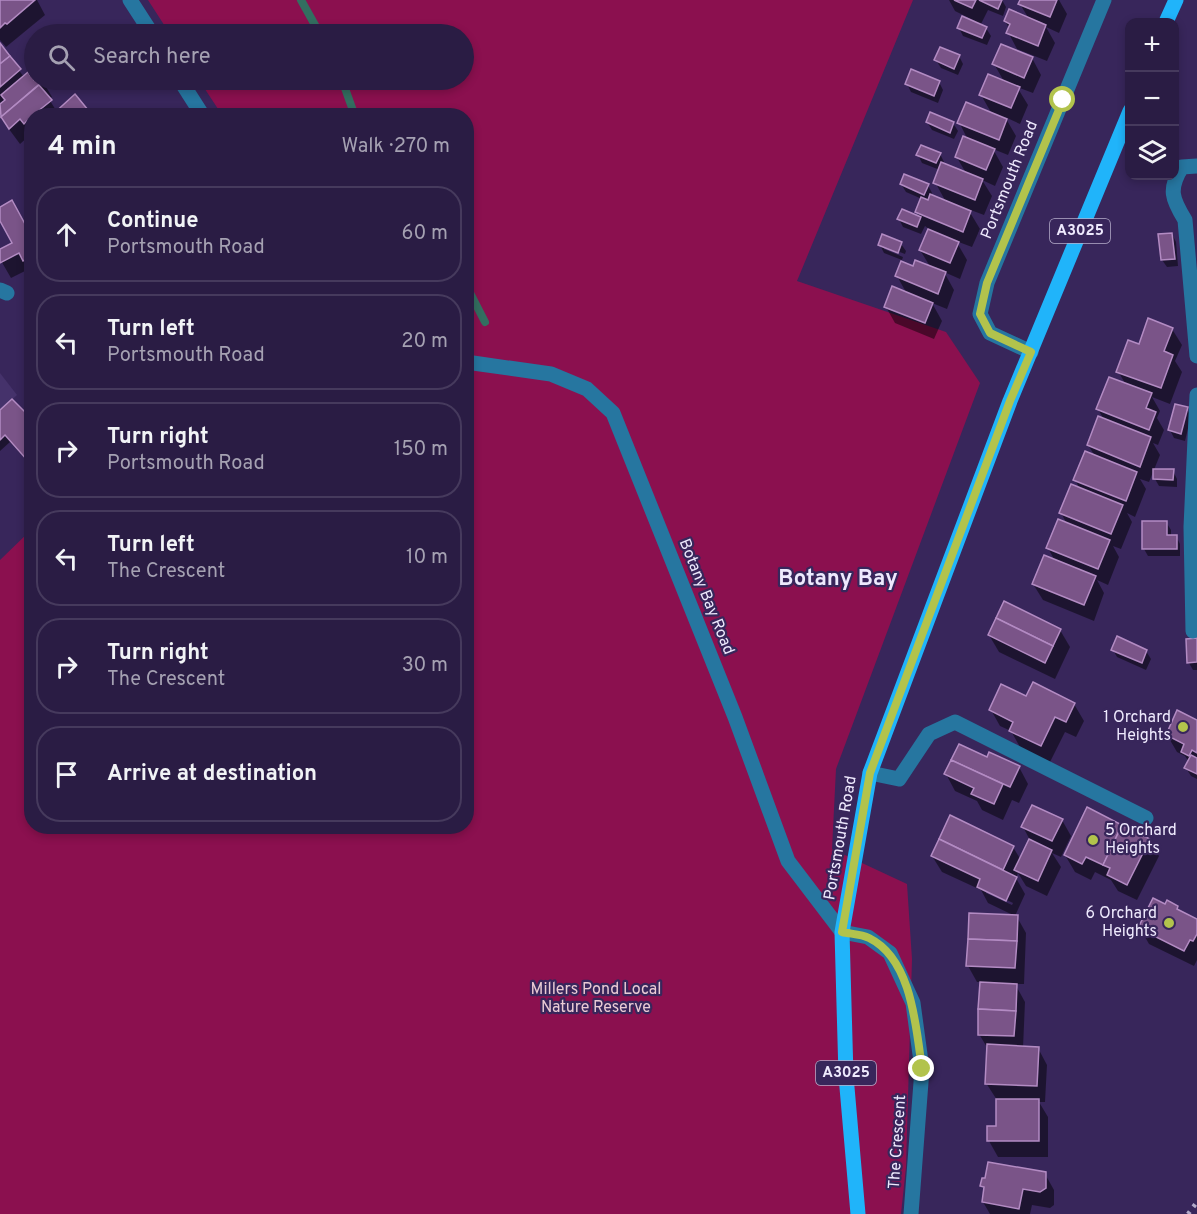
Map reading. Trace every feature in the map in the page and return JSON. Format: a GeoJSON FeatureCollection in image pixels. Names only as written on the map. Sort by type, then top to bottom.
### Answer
{"type":"FeatureCollection","features":[{"type":"Feature","properties":{"kind":"main road"},"geometry":{"type":"LineString","coordinates":[[1168,18],[1176,0]]}},
{"type":"Feature","properties":{"kind":"main road","name":"Portsmouth Road"},"geometry":{"type":"LineString","coordinates":[[858,1214],[846,1076],[842,932],[870,773],[1010,401],[1125,123]]}},
{"type":"Feature","properties":{"kind":"street"},"geometry":{"type":"LineString","coordinates":[[130,0],[146,24]]}},
{"type":"Feature","properties":{"kind":"street","name":"Portsmouth Road"},"geometry":{"type":"LineString","coordinates":[[1031,352],[990,333],[980,314],[987,283],[1104,0]]}},
{"type":"Feature","properties":{"kind":"street"},"geometry":{"type":"LineString","coordinates":[[186,90],[198,108]]}},
{"type":"Feature","properties":{"kind":"street"},"geometry":{"type":"LineString","coordinates":[[1197,166],[1182,167],[1173,182],[1174,203],[1185,220],[1197,356]]}},
{"type":"Feature","properties":{"kind":"street","name":"Botany Bay Road"},"geometry":{"type":"LineString","coordinates":[[474,363],[551,374],[587,389],[613,413],[735,717],[788,861],[842,932]]}},
{"type":"Feature","properties":{"kind":"street"},"geometry":{"type":"LineString","coordinates":[[1193,632],[1191,527],[1197,395]]}},
{"type":"Feature","properties":{"kind":"street"},"geometry":{"type":"LineString","coordinates":[[870,773],[899,779],[929,734],[954,722],[1146,818]]}},
{"type":"Feature","properties":{"kind":"street","name":"The Crescent"},"geometry":{"type":"LineString","coordinates":[[842,932],[868,937],[890,953],[913,1003],[922,1069],[911,1214]]}},
{"type":"Feature","properties":{"kind":"shaded area"},"geometry":{"type":"Polygon","coordinates":[[[0,373],[17,395],[0,411],[0,373]]]}},
{"type":"Feature","properties":{"kind":"green space","name":"Millers Pond Local Nature Reserve"},"geometry":{"type":"Polygon","coordinates":[[[148,0],[913,0],[797,281],[946,332],[980,383],[836,769],[832,849],[907,884],[912,959],[906,1167],[901,1214],[0,1214],[0,560],[24,537],[24,834],[474,834],[474,108],[217,108],[206,90],[474,90],[474,24],[164,24],[148,0]]]}},
{"type":"Feature","properties":{"kind":"building"},"geometry":{"type":"Polygon","coordinates":[[[0,0],[35,0],[0,28],[0,0]]]}},
{"type":"Feature","properties":{"kind":"building"},"geometry":{"type":"Polygon","coordinates":[[[954,0],[976,0],[972,8],[954,0]]]}},
{"type":"Feature","properties":{"kind":"building"},"geometry":{"type":"Polygon","coordinates":[[[979,0],[1002,0],[998,9],[979,0]]]}},
{"type":"Feature","properties":{"kind":"building"},"geometry":{"type":"Polygon","coordinates":[[[1020,0],[1057,0],[1050,17],[1018,4],[1020,0]]]}},
{"type":"Feature","properties":{"kind":"building"},"geometry":{"type":"Polygon","coordinates":[[[1009,9],[1046,25],[1038,46],[1006,33],[1010,24],[1004,21],[1009,9]]]}},
{"type":"Feature","properties":{"kind":"building"},"geometry":{"type":"Polygon","coordinates":[[[962,16],[987,27],[982,38],[957,28],[962,16]]]}},
{"type":"Feature","properties":{"kind":"building"},"geometry":{"type":"Polygon","coordinates":[[[0,43],[10,56],[0,64],[0,43]]]}},
{"type":"Feature","properties":{"kind":"building"},"geometry":{"type":"Polygon","coordinates":[[[1001,44],[1033,57],[1024,78],[992,64],[1001,44]]]}},
{"type":"Feature","properties":{"kind":"building"},"geometry":{"type":"Polygon","coordinates":[[[940,47],[960,55],[954,69],[934,60],[940,47]]]}},
{"type":"Feature","properties":{"kind":"building"},"geometry":{"type":"Polygon","coordinates":[[[10,56],[21,69],[0,87],[0,64],[10,56]]]}},
{"type":"Feature","properties":{"kind":"building"},"geometry":{"type":"Polygon","coordinates":[[[911,69],[940,81],[934,96],[905,84],[911,69]]]}},
{"type":"Feature","properties":{"kind":"building"},"geometry":{"type":"Polygon","coordinates":[[[988,74],[1020,87],[1011,108],[979,95],[988,74]]]}},
{"type":"Feature","properties":{"kind":"building"},"geometry":{"type":"Polygon","coordinates":[[[24,75],[24,90],[32,90],[1,117],[0,104],[5,100],[1,95],[24,75]]]}},
{"type":"Feature","properties":{"kind":"building"},"geometry":{"type":"Polygon","coordinates":[[[33,90],[43,90],[52,100],[42,108],[24,108],[24,124],[20,119],[9,129],[1,117],[33,90]]]}},
{"type":"Feature","properties":{"kind":"building"},"geometry":{"type":"Polygon","coordinates":[[[75,94],[86,108],[60,108],[75,94]]]}},
{"type":"Feature","properties":{"kind":"building"},"geometry":{"type":"Polygon","coordinates":[[[966,102],[1007,119],[999,140],[957,123],[966,102]]]}},
{"type":"Feature","properties":{"kind":"building"},"geometry":{"type":"Polygon","coordinates":[[[930,112],[954,122],[950,133],[926,122],[930,112]]]}},
{"type":"Feature","properties":{"kind":"building"},"geometry":{"type":"Polygon","coordinates":[[[963,136],[995,149],[986,170],[955,157],[963,136]]]}},
{"type":"Feature","properties":{"kind":"building"},"geometry":{"type":"Polygon","coordinates":[[[921,145],[941,153],[936,163],[916,155],[921,145]]]}},
{"type":"Feature","properties":{"kind":"building"},"geometry":{"type":"Polygon","coordinates":[[[941,162],[983,179],[975,200],[933,183],[941,162]]]}},
{"type":"Feature","properties":{"kind":"building"},"geometry":{"type":"Polygon","coordinates":[[[904,174],[929,184],[924,195],[900,184],[904,174]]]}},
{"type":"Feature","properties":{"kind":"building"},"geometry":{"type":"Polygon","coordinates":[[[930,194],[971,211],[963,232],[915,212],[921,197],[928,200],[930,194]]]}},
{"type":"Feature","properties":{"kind":"building"},"geometry":{"type":"Polygon","coordinates":[[[12,200],[24,222],[23,261],[19,253],[0,263],[0,249],[12,243],[0,221],[0,207],[12,200]]]}},
{"type":"Feature","properties":{"kind":"building"},"geometry":{"type":"Polygon","coordinates":[[[902,209],[921,217],[917,227],[897,219],[902,209]]]}},
{"type":"Feature","properties":{"kind":"building"},"geometry":{"type":"Polygon","coordinates":[[[928,229],[959,242],[950,263],[919,250],[928,229]]]}},
{"type":"Feature","properties":{"kind":"building"},"geometry":{"type":"Polygon","coordinates":[[[1172,233],[1175,259],[1161,260],[1158,234],[1172,233]]]}},
{"type":"Feature","properties":{"kind":"building"},"geometry":{"type":"Polygon","coordinates":[[[882,234],[902,242],[898,253],[878,245],[882,234]]]}},
{"type":"Feature","properties":{"kind":"building"},"geometry":{"type":"Polygon","coordinates":[[[915,260],[946,272],[938,294],[895,276],[901,261],[913,266],[915,260]]]}},
{"type":"Feature","properties":{"kind":"building"},"geometry":{"type":"Polygon","coordinates":[[[892,286],[933,303],[925,323],[884,307],[892,286]]]}},
{"type":"Feature","properties":{"kind":"building"},"geometry":{"type":"Polygon","coordinates":[[[1148,318],[1173,328],[1164,351],[1173,355],[1161,388],[1116,372],[1128,340],[1139,344],[1148,318]]]}},
{"type":"Feature","properties":{"kind":"building"},"geometry":{"type":"Polygon","coordinates":[[[1109,377],[1152,393],[1146,408],[1156,412],[1149,430],[1096,409],[1109,377]]]}},
{"type":"Feature","properties":{"kind":"building"},"geometry":{"type":"Polygon","coordinates":[[[12,399],[24,411],[24,457],[5,435],[0,440],[0,410],[12,399]]]}},
{"type":"Feature","properties":{"kind":"building"},"geometry":{"type":"Polygon","coordinates":[[[1175,404],[1188,407],[1181,434],[1168,430],[1175,404]]]}},
{"type":"Feature","properties":{"kind":"building"},"geometry":{"type":"Polygon","coordinates":[[[1098,416],[1151,437],[1140,467],[1087,445],[1098,416]]]}},
{"type":"Feature","properties":{"kind":"building"},"geometry":{"type":"Polygon","coordinates":[[[1085,451],[1137,472],[1126,501],[1073,480],[1085,451]]]}},
{"type":"Feature","properties":{"kind":"building"},"geometry":{"type":"Polygon","coordinates":[[[1153,469],[1174,469],[1173,480],[1153,479],[1153,469]]]}},
{"type":"Feature","properties":{"kind":"building"},"geometry":{"type":"Polygon","coordinates":[[[1071,484],[1123,505],[1111,534],[1059,513],[1071,484]]]}},
{"type":"Feature","properties":{"kind":"building"},"geometry":{"type":"Polygon","coordinates":[[[1058,519],[1110,540],[1098,569],[1046,548],[1058,519]]]}},
{"type":"Feature","properties":{"kind":"building"},"geometry":{"type":"Polygon","coordinates":[[[1142,521],[1167,521],[1167,535],[1177,535],[1177,549],[1142,549],[1142,521]]]}},
{"type":"Feature","properties":{"kind":"building"},"geometry":{"type":"Polygon","coordinates":[[[1044,555],[1096,576],[1084,605],[1032,584],[1044,555]]]}},
{"type":"Feature","properties":{"kind":"building"},"geometry":{"type":"Polygon","coordinates":[[[1004,601],[1061,629],[1053,646],[996,618],[1004,601]]]}},
{"type":"Feature","properties":{"kind":"building"},"geometry":{"type":"Polygon","coordinates":[[[996,618],[1053,646],[1045,663],[988,635],[996,618]]]}},
{"type":"Feature","properties":{"kind":"building"},"geometry":{"type":"Polygon","coordinates":[[[1117,636],[1147,650],[1142,663],[1111,650],[1117,636]]]}},
{"type":"Feature","properties":{"kind":"building"},"geometry":{"type":"Polygon","coordinates":[[[1197,638],[1197,662],[1187,663],[1186,639],[1197,638]]]}},
{"type":"Feature","properties":{"kind":"building"},"geometry":{"type":"Polygon","coordinates":[[[1033,682],[1075,703],[1066,722],[1055,717],[1041,746],[1009,731],[1013,722],[989,710],[1001,684],[1026,696],[1033,682]]]}},
{"type":"Feature","properties":{"kind":"building","name":"1 Orchard Heights"},"geometry":{"type":"Polygon","coordinates":[[[1177,710],[1197,720],[1197,753],[1192,750],[1189,756],[1181,752],[1184,744],[1166,735],[1177,710]]]}},
{"type":"Feature","properties":{"kind":"building"},"geometry":{"type":"Polygon","coordinates":[[[959,744],[987,757],[989,752],[1020,766],[1010,787],[951,760],[959,744]]]}},
{"type":"Feature","properties":{"kind":"building"},"geometry":{"type":"Polygon","coordinates":[[[1191,755],[1197,758],[1197,774],[1184,768],[1191,755]]]}},
{"type":"Feature","properties":{"kind":"building"},"geometry":{"type":"Polygon","coordinates":[[[951,760],[1003,784],[994,804],[971,794],[974,788],[944,774],[951,760]]]}},
{"type":"Feature","properties":{"kind":"building"},"geometry":{"type":"Polygon","coordinates":[[[1032,805],[1063,819],[1052,841],[1021,827],[1032,805]]]}},
{"type":"Feature","properties":{"kind":"building","name":"5 Orchard Heights"},"geometry":{"type":"Polygon","coordinates":[[[1087,807],[1122,825],[1103,865],[1086,857],[1082,864],[1064,855],[1087,807]]]}},
{"type":"Feature","properties":{"kind":"building"},"geometry":{"type":"Polygon","coordinates":[[[950,815],[1014,846],[1003,870],[939,839],[950,815]]]}},
{"type":"Feature","properties":{"kind":"building"},"geometry":{"type":"Polygon","coordinates":[[[1122,825],[1150,839],[1127,885],[1107,875],[1110,868],[1103,865],[1122,825]]]}},
{"type":"Feature","properties":{"kind":"building"},"geometry":{"type":"Polygon","coordinates":[[[939,839],[1017,877],[1006,901],[977,887],[980,879],[931,856],[939,839]]]}},
{"type":"Feature","properties":{"kind":"building"},"geometry":{"type":"Polygon","coordinates":[[[1029,839],[1052,850],[1038,881],[1014,870],[1029,839]]]}},
{"type":"Feature","properties":{"kind":"building","name":"6 Orchard Heights"},"geometry":{"type":"Polygon","coordinates":[[[1153,898],[1165,904],[1167,900],[1178,906],[1177,909],[1197,919],[1197,934],[1193,941],[1190,940],[1184,951],[1138,928],[1153,898]]]}},
{"type":"Feature","properties":{"kind":"building"},"geometry":{"type":"Polygon","coordinates":[[[969,913],[1018,915],[1017,941],[968,939],[969,913]]]}},
{"type":"Feature","properties":{"kind":"building"},"geometry":{"type":"Polygon","coordinates":[[[968,939],[1017,941],[1015,968],[966,966],[968,939]]]}},
{"type":"Feature","properties":{"kind":"building"},"geometry":{"type":"Polygon","coordinates":[[[980,982],[1017,984],[1016,1011],[978,1009],[980,982]]]}},
{"type":"Feature","properties":{"kind":"building"},"geometry":{"type":"Polygon","coordinates":[[[978,1009],[1016,1011],[1014,1036],[978,1035],[978,1009]]]}},
{"type":"Feature","properties":{"kind":"building"},"geometry":{"type":"Polygon","coordinates":[[[987,1044],[1039,1047],[1037,1086],[985,1084],[987,1044]]]}},
{"type":"Feature","properties":{"kind":"building"},"geometry":{"type":"Polygon","coordinates":[[[996,1099],[1039,1099],[1039,1141],[987,1141],[987,1126],[996,1126],[996,1099]]]}},
{"type":"Feature","properties":{"kind":"building"},"geometry":{"type":"Polygon","coordinates":[[[988,1162],[1046,1172],[1046,1188],[1040,1192],[1023,1189],[1019,1209],[982,1202],[984,1187],[980,1186],[982,1178],[985,1178],[988,1162]]]}},
{"type":"Feature","properties":{"kind":"waterway"},"geometry":{"type":"LineString","coordinates":[[301,0],[314,24]]}},
{"type":"Feature","properties":{"kind":"waterway"},"geometry":{"type":"LineString","coordinates":[[346,90],[352,108]]}},
{"type":"Feature","properties":{"kind":"waterway"},"geometry":{"type":"LineString","coordinates":[[474,301],[485,322]]}},
{"type":"Feature","properties":{"kind":"railway"},"geometry":{"type":"LineString","coordinates":[[1188,1214],[1197,1202]]}},
{"type":"Feature","properties":{"kind":"place","name":"1 Orchard Heights"},"geometry":{"type":"Point","coordinates":[1183,727]}},
{"type":"Feature","properties":{"kind":"place","name":"5 Orchard Heights"},"geometry":{"type":"Point","coordinates":[1093,840]}},
{"type":"Feature","properties":{"kind":"place","name":"6 Orchard Heights"},"geometry":{"type":"Point","coordinates":[1169,923]}},
{"type":"Feature","properties":{"kind":"district","name":"Botany Bay"},"geometry":{"type":"Point","coordinates":[838,579]}},
{"type":"Feature","properties":{"kind":"route"},"geometry":{"type":"LineString","coordinates":[[922,1069],[913,1003],[890,953],[868,937],[842,932],[870,773],[1010,401],[1031,352],[990,333],[980,314],[987,283],[1063,100]]}}]}
